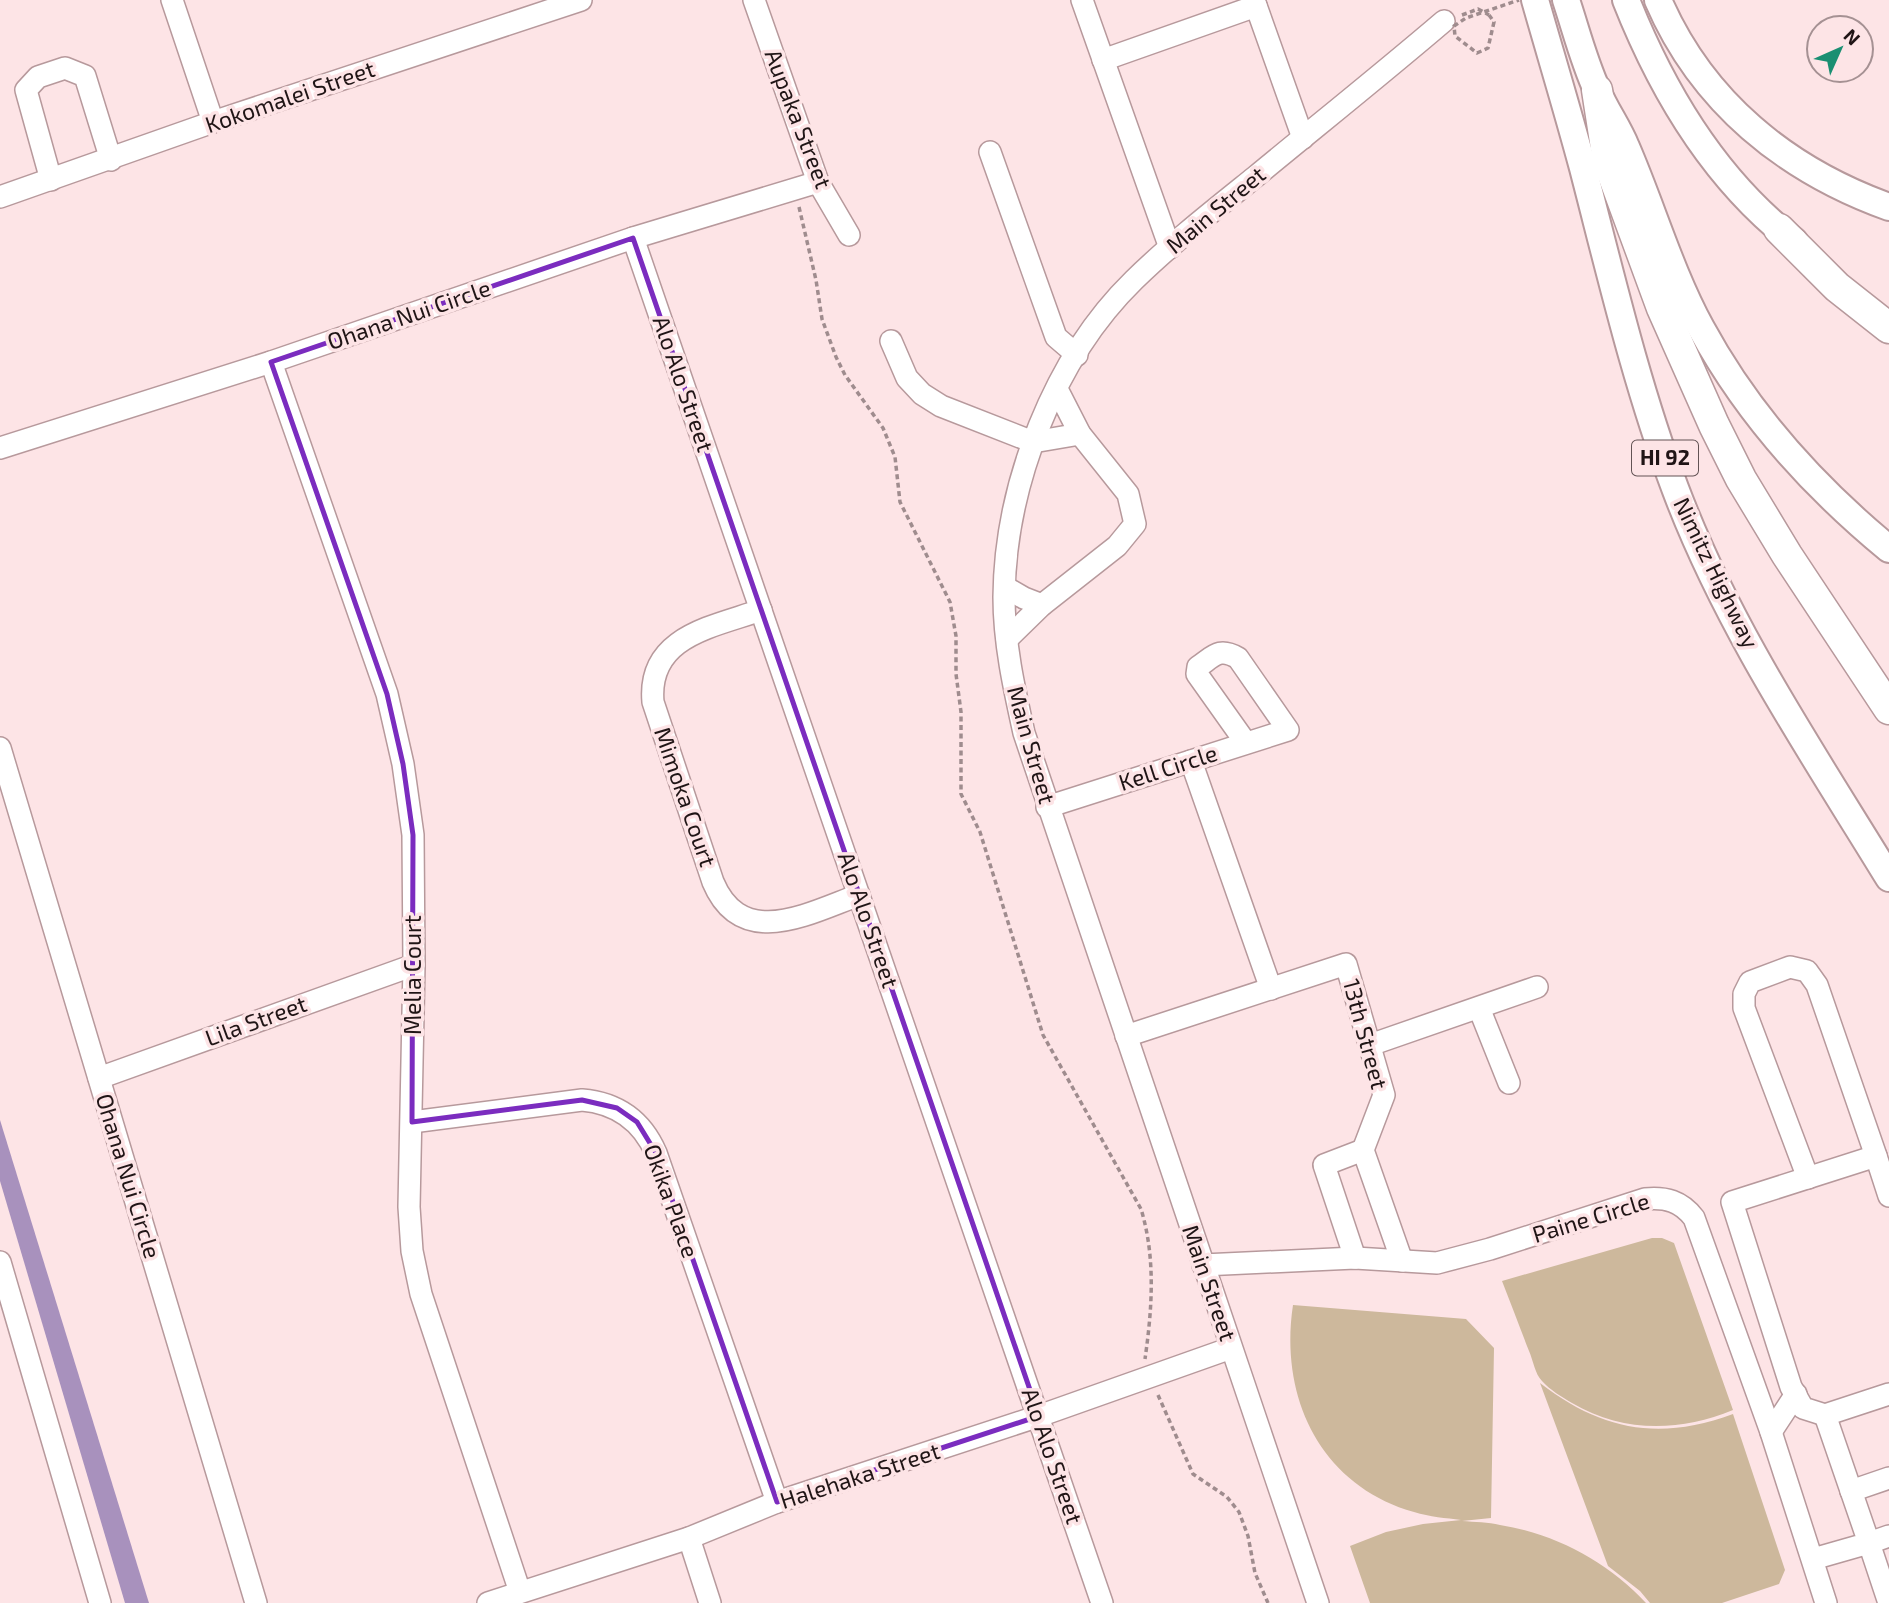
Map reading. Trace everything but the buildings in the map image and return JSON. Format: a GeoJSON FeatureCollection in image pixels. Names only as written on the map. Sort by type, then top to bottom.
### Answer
{"type":"FeatureCollection","features":[{"type":"Feature","properties":{"kind":"highway"},"geometry":{"type":"LineString","coordinates":[[1597,90],[1608,161],[1662,308],[1714,425],[1741,479],[1787,555],[1889,709]]}},
{"type":"Feature","properties":{"kind":"highway"},"geometry":{"type":"LineString","coordinates":[[1779,229],[1837,287],[1889,328]]}},
{"type":"Feature","properties":{"kind":"main road","name":"Nimitz Highway"},"geometry":{"type":"LineString","coordinates":[[1535,0],[1582,164],[1631,354],[1676,490],[1721,591],[1748,643],[1889,878]]}},
{"type":"Feature","properties":{"kind":"main road"},"geometry":{"type":"LineString","coordinates":[[1566,0],[1597,90],[1626,145],[1676,273],[1701,328],[1733,380],[1769,429],[1816,482],[1889,549]]}},
{"type":"Feature","properties":{"kind":"main road"},"geometry":{"type":"LineString","coordinates":[[1626,0],[1667,88],[1702,143],[1737,187],[1779,229],[1889,309]]}},
{"type":"Feature","properties":{"kind":"main road"},"geometry":{"type":"LineString","coordinates":[[1658,0],[1670,27],[1701,76],[1729,109],[1771,145],[1812,174],[1854,195],[1889,208]]}},
{"type":"Feature","properties":{"kind":"street"},"geometry":{"type":"LineString","coordinates":[[172,0],[214,122]]}},
{"type":"Feature","properties":{"kind":"street","name":"Kokomalei Street"},"geometry":{"type":"LineString","coordinates":[[0,197],[214,122],[581,0]]}},
{"type":"Feature","properties":{"kind":"street","name":"Aupaka Street"},"geometry":{"type":"LineString","coordinates":[[754,0],[818,182],[849,235]]}},
{"type":"Feature","properties":{"kind":"street"},"geometry":{"type":"LineString","coordinates":[[1082,0],[1170,248]]}},
{"type":"Feature","properties":{"kind":"street"},"geometry":{"type":"LineString","coordinates":[[1103,60],[1255,3],[1303,138]]}},
{"type":"Feature","properties":{"kind":"street","name":"Main Street"},"geometry":{"type":"LineString","coordinates":[[1318,1603],[1024,733],[1009,665],[1005,587],[1010,526],[1027,459],[1057,389],[1088,335],[1132,282],[1170,248],[1444,21]]}},
{"type":"Feature","properties":{"kind":"street"},"geometry":{"type":"LineString","coordinates":[[51,180],[26,90],[38,77],[65,68],[85,76],[111,160]]}},
{"type":"Feature","properties":{"kind":"street"},"geometry":{"type":"LineString","coordinates":[[990,152],[1056,337],[1077,355]]}},
{"type":"Feature","properties":{"kind":"street","name":"Ohana Nui Circle"},"geometry":{"type":"LineString","coordinates":[[0,448],[271,362],[633,238],[818,182]]}},
{"type":"Feature","properties":{"kind":"street","name":"Alo Alo Street"},"geometry":{"type":"LineString","coordinates":[[633,238],[1102,1603]]}},
{"type":"Feature","properties":{"kind":"street"},"geometry":{"type":"LineString","coordinates":[[891,341],[901,368],[922,394],[941,405],[1033,442],[1080,434]]}},
{"type":"Feature","properties":{"kind":"street","name":"Melia Court"},"geometry":{"type":"LineString","coordinates":[[271,362],[387,694],[403,764],[413,835],[414,965],[409,1207],[412,1251],[421,1294],[520,1592]]}},
{"type":"Feature","properties":{"kind":"street"},"geometry":{"type":"LineString","coordinates":[[1007,639],[1042,605],[1117,546],[1135,524],[1128,494],[1080,434],[1057,389]]}},
{"type":"Feature","properties":{"kind":"street"},"geometry":{"type":"LineString","coordinates":[[1005,587],[1042,605]]}},
{"type":"Feature","properties":{"kind":"street","name":"Mimoka Court"},"geometry":{"type":"LineString","coordinates":[[761,610],[680,640],[662,659],[652,684],[653,702],[713,882],[721,898],[734,911],[751,920],[769,923],[787,920],[859,895]]}},
{"type":"Feature","properties":{"kind":"street","name":"Kell Circle"},"geometry":{"type":"LineString","coordinates":[[1047,807],[1288,730],[1238,658],[1220,652],[1198,667],[1197,674],[1246,743]]}},
{"type":"Feature","properties":{"kind":"street","name":"Ohana Nui Circle"},"geometry":{"type":"LineString","coordinates":[[0,748],[256,1603]]}},
{"type":"Feature","properties":{"kind":"street"},"geometry":{"type":"LineString","coordinates":[[1126,1036],[1271,989],[1191,761]]}},
{"type":"Feature","properties":{"kind":"street","name":"13th Street"},"geometry":{"type":"LineString","coordinates":[[1271,989],[1346,964],[1384,1095],[1363,1150]]}},
{"type":"Feature","properties":{"kind":"street","name":"Lila Street"},"geometry":{"type":"LineString","coordinates":[[99,1078],[414,965]]}},
{"type":"Feature","properties":{"kind":"street"},"geometry":{"type":"LineString","coordinates":[[1808,1178],[1744,1008],[1744,993],[1750,982],[1790,967],[1807,971],[1817,985],[1889,1196]]}},
{"type":"Feature","properties":{"kind":"street"},"geometry":{"type":"LineString","coordinates":[[1370,1045],[1537,987]]}},
{"type":"Feature","properties":{"kind":"street"},"geometry":{"type":"LineString","coordinates":[[1479,1008],[1508,1083]]}},
{"type":"Feature","properties":{"kind":"street","name":"Okika Place"},"geometry":{"type":"LineString","coordinates":[[412,1122],[582,1100],[606,1104],[637,1122],[656,1153],[777,1503]]}},
{"type":"Feature","properties":{"kind":"street"},"geometry":{"type":"LineString","coordinates":[[1354,1258],[1324,1165],[1363,1150],[1402,1261]]}},
{"type":"Feature","properties":{"kind":"street"},"geometry":{"type":"LineString","coordinates":[[1876,1156],[1732,1202],[1791,1387],[1804,1408],[1825,1415],[1889,1394]]}},
{"type":"Feature","properties":{"kind":"street","name":"Paine Circle"},"geometry":{"type":"LineString","coordinates":[[1203,1265],[1354,1258],[1437,1263],[1490,1249],[1645,1199],[1660,1197],[1675,1201],[1694,1218],[1771,1432],[1826,1603]]}},
{"type":"Feature","properties":{"kind":"street"},"geometry":{"type":"LineString","coordinates":[[0,1262],[5,1300],[100,1603]]}},
{"type":"Feature","properties":{"kind":"street","name":"Halehaka Street"},"geometry":{"type":"LineString","coordinates":[[488,1603],[689,1538],[777,1503],[1039,1416],[1231,1348]]}},
{"type":"Feature","properties":{"kind":"street"},"geometry":{"type":"LineString","coordinates":[[1771,1432],[1796,1394]]}},
{"type":"Feature","properties":{"kind":"street"},"geometry":{"type":"LineString","coordinates":[[1825,1415],[1889,1603]]}},
{"type":"Feature","properties":{"kind":"street"},"geometry":{"type":"LineString","coordinates":[[1851,1491],[1889,1478]]}},
{"type":"Feature","properties":{"kind":"street"},"geometry":{"type":"LineString","coordinates":[[1812,1559],[1889,1536]]}},
{"type":"Feature","properties":{"kind":"street"},"geometry":{"type":"LineString","coordinates":[[689,1538],[710,1603]]}},
{"type":"Feature","properties":{"kind":"path"},"geometry":{"type":"LineString","coordinates":[[1444,21],[1478,9],[1489,15],[1494,22],[1488,48],[1477,53],[1455,36],[1454,26],[1466,18],[1519,0]]}},
{"type":"Feature","properties":{"kind":"path"},"geometry":{"type":"LineString","coordinates":[[798,204],[822,319],[836,357],[845,375],[883,428],[895,457],[900,502],[950,602],[956,636],[961,712],[961,794],[980,832],[1044,1035],[1141,1209],[1147,1228],[1152,1284],[1144,1367],[1193,1474],[1227,1497],[1239,1512],[1248,1536],[1255,1573],[1268,1603]]}},
{"type":"Feature","properties":{"kind":"highlighted area"},"geometry":{"type":"Polygon","coordinates":[[[633,238],[1039,1416],[777,1502],[656,1153],[637,1122],[617,1108],[582,1100],[412,1122],[413,835],[403,764],[387,694],[271,362],[633,238]]]}},
{"type":"Feature","properties":{"kind":"shaded area"},"geometry":{"type":"Polygon","coordinates":[[[0,1120],[149,1603],[125,1603],[0,1181],[0,1120]]]}},
{"type":"Feature","properties":{"kind":"shaded area"},"geometry":{"type":"Polygon","coordinates":[[[1652,1238],[1662,1238],[1674,1243],[1733,1410],[1672,1425],[1631,1424],[1591,1413],[1572,1403],[1556,1393],[1538,1375],[1502,1281],[1652,1238]]]}},
{"type":"Feature","properties":{"kind":"shaded area"},"geometry":{"type":"Polygon","coordinates":[[[1293,1305],[1466,1319],[1494,1348],[1491,1518],[1462,1521],[1521,1529],[1561,1543],[1615,1575],[1646,1603],[1370,1603],[1350,1546],[1386,1532],[1461,1520],[1420,1514],[1381,1499],[1353,1481],[1331,1459],[1313,1433],[1300,1404],[1290,1339],[1293,1305]]]}},
{"type":"Feature","properties":{"kind":"shaded area"},"geometry":{"type":"Polygon","coordinates":[[[1540,1383],[1586,1412],[1632,1427],[1681,1427],[1733,1414],[1785,1570],[1779,1584],[1722,1603],[1650,1603],[1640,1591],[1608,1566],[1540,1383]]]}}]}
